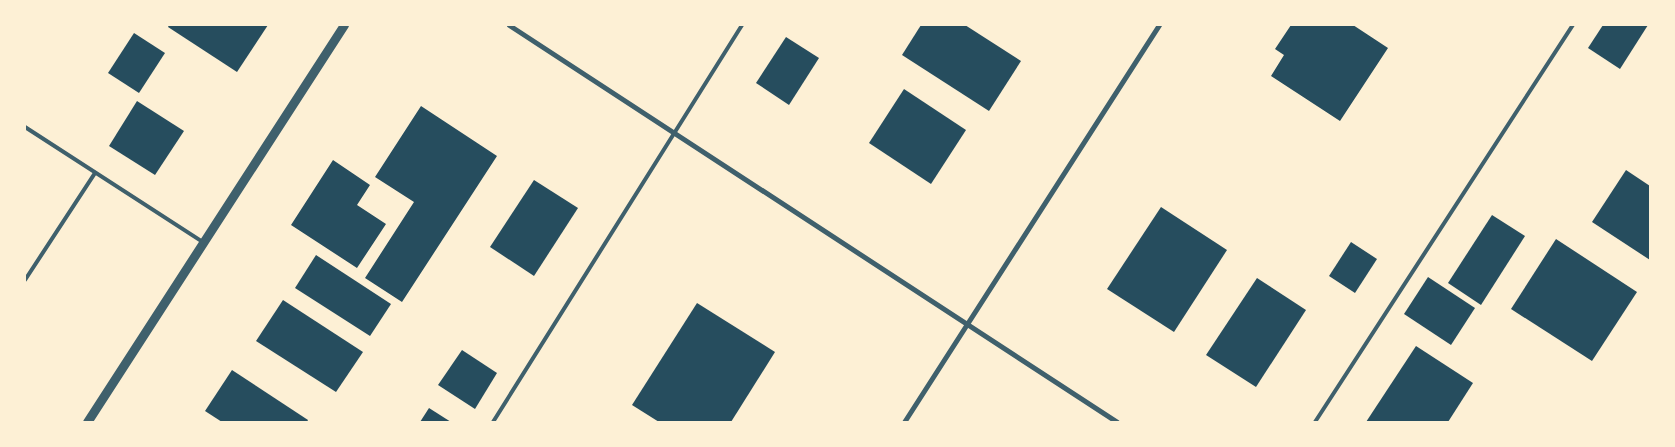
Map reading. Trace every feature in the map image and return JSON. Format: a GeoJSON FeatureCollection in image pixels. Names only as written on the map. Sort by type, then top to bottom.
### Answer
{"type":"FeatureCollection","features":[{"type":"Feature","properties":{"kind":"street"},"geometry":{"type":"LineString","coordinates":[[87,422],[344,25]]}},
{"type":"Feature","properties":{"kind":"street"},"geometry":{"type":"LineString","coordinates":[[509,25],[1117,422]]}},
{"type":"Feature","properties":{"kind":"street"},"geometry":{"type":"LineString","coordinates":[[904,422],[1159,25]]}},
{"type":"Feature","properties":{"kind":"lane"},"geometry":{"type":"LineString","coordinates":[[493,422],[673,132],[742,25]]}},
{"type":"Feature","properties":{"kind":"lane"},"geometry":{"type":"LineString","coordinates":[[1315,422],[1573,25]]}},
{"type":"Feature","properties":{"kind":"lane"},"geometry":{"type":"LineString","coordinates":[[25,127],[203,242]]}},
{"type":"Feature","properties":{"kind":"lane"},"geometry":{"type":"LineString","coordinates":[[25,280],[96,173]]}},
{"type":"Feature","properties":{"kind":"building"},"geometry":{"type":"Polygon","coordinates":[[[169,25],[268,25],[237,72],[168,27],[169,25]]]}},
{"type":"Feature","properties":{"kind":"building"},"geometry":{"type":"Polygon","coordinates":[[[921,25],[965,25],[1021,61],[989,111],[902,55],[921,25]]]}},
{"type":"Feature","properties":{"kind":"building"},"geometry":{"type":"Polygon","coordinates":[[[1291,25],[1353,25],[1388,48],[1340,121],[1271,76],[1284,55],[1275,49],[1291,25]]]}},
{"type":"Feature","properties":{"kind":"building"},"geometry":{"type":"Polygon","coordinates":[[[1603,25],[1648,25],[1620,69],[1588,48],[1603,25]]]}},
{"type":"Feature","properties":{"kind":"building"},"geometry":{"type":"Polygon","coordinates":[[[134,33],[165,53],[139,93],[108,73],[134,33]]]}},
{"type":"Feature","properties":{"kind":"building"},"geometry":{"type":"Polygon","coordinates":[[[786,37],[819,58],[789,105],[756,83],[786,37]]]}},
{"type":"Feature","properties":{"kind":"building"},"geometry":{"type":"Polygon","coordinates":[[[904,89],[966,130],[931,184],[869,143],[904,89]]]}},
{"type":"Feature","properties":{"kind":"building"},"geometry":{"type":"Polygon","coordinates":[[[137,101],[184,131],[155,175],[109,146],[137,101]]]}},
{"type":"Feature","properties":{"kind":"building"},"geometry":{"type":"Polygon","coordinates":[[[421,106],[497,156],[402,302],[365,278],[414,202],[375,177],[421,106]]]}},
{"type":"Feature","properties":{"kind":"building"},"geometry":{"type":"Polygon","coordinates":[[[333,160],[370,185],[357,205],[386,224],[357,268],[291,225],[333,160]]]}},
{"type":"Feature","properties":{"kind":"building"},"geometry":{"type":"Polygon","coordinates":[[[1626,170],[1650,186],[1650,260],[1592,222],[1626,170]]]}},
{"type":"Feature","properties":{"kind":"building"},"geometry":{"type":"Polygon","coordinates":[[[534,180],[578,208],[534,276],[490,247],[534,180]]]}},
{"type":"Feature","properties":{"kind":"building"},"geometry":{"type":"Polygon","coordinates":[[[1161,207],[1227,250],[1174,332],[1107,289],[1161,207]]]}},
{"type":"Feature","properties":{"kind":"building"},"geometry":{"type":"Polygon","coordinates":[[[1492,215],[1525,236],[1481,305],[1448,283],[1492,215]]]}},
{"type":"Feature","properties":{"kind":"building"},"geometry":{"type":"Polygon","coordinates":[[[1556,239],[1637,292],[1592,361],[1511,309],[1556,239]]]}},
{"type":"Feature","properties":{"kind":"building"},"geometry":{"type":"Polygon","coordinates":[[[1351,242],[1377,259],[1355,293],[1329,276],[1351,242]]]}},
{"type":"Feature","properties":{"kind":"building"},"geometry":{"type":"Polygon","coordinates":[[[316,255],[391,304],[370,336],[295,288],[316,255]]]}},
{"type":"Feature","properties":{"kind":"building"},"geometry":{"type":"Polygon","coordinates":[[[1428,277],[1475,308],[1451,345],[1404,314],[1428,277]]]}},
{"type":"Feature","properties":{"kind":"building"},"geometry":{"type":"Polygon","coordinates":[[[1257,278],[1306,310],[1256,387],[1206,355],[1257,278]]]}},
{"type":"Feature","properties":{"kind":"building"},"geometry":{"type":"Polygon","coordinates":[[[283,300],[363,352],[336,392],[256,341],[283,300]]]}},
{"type":"Feature","properties":{"kind":"building"},"geometry":{"type":"Polygon","coordinates":[[[697,303],[775,352],[731,422],[659,422],[632,405],[697,303]]]}},
{"type":"Feature","properties":{"kind":"building"},"geometry":{"type":"Polygon","coordinates":[[[1416,346],[1473,383],[1448,422],[1366,422],[1416,346]]]}},
{"type":"Feature","properties":{"kind":"building"},"geometry":{"type":"Polygon","coordinates":[[[462,350],[497,373],[475,409],[438,385],[462,350]]]}},
{"type":"Feature","properties":{"kind":"building"},"geometry":{"type":"Polygon","coordinates":[[[232,370],[308,420],[307,422],[222,422],[205,411],[232,370]]]}},
{"type":"Feature","properties":{"kind":"building"},"geometry":{"type":"Polygon","coordinates":[[[429,408],[451,422],[420,422],[429,408]]]}}]}
